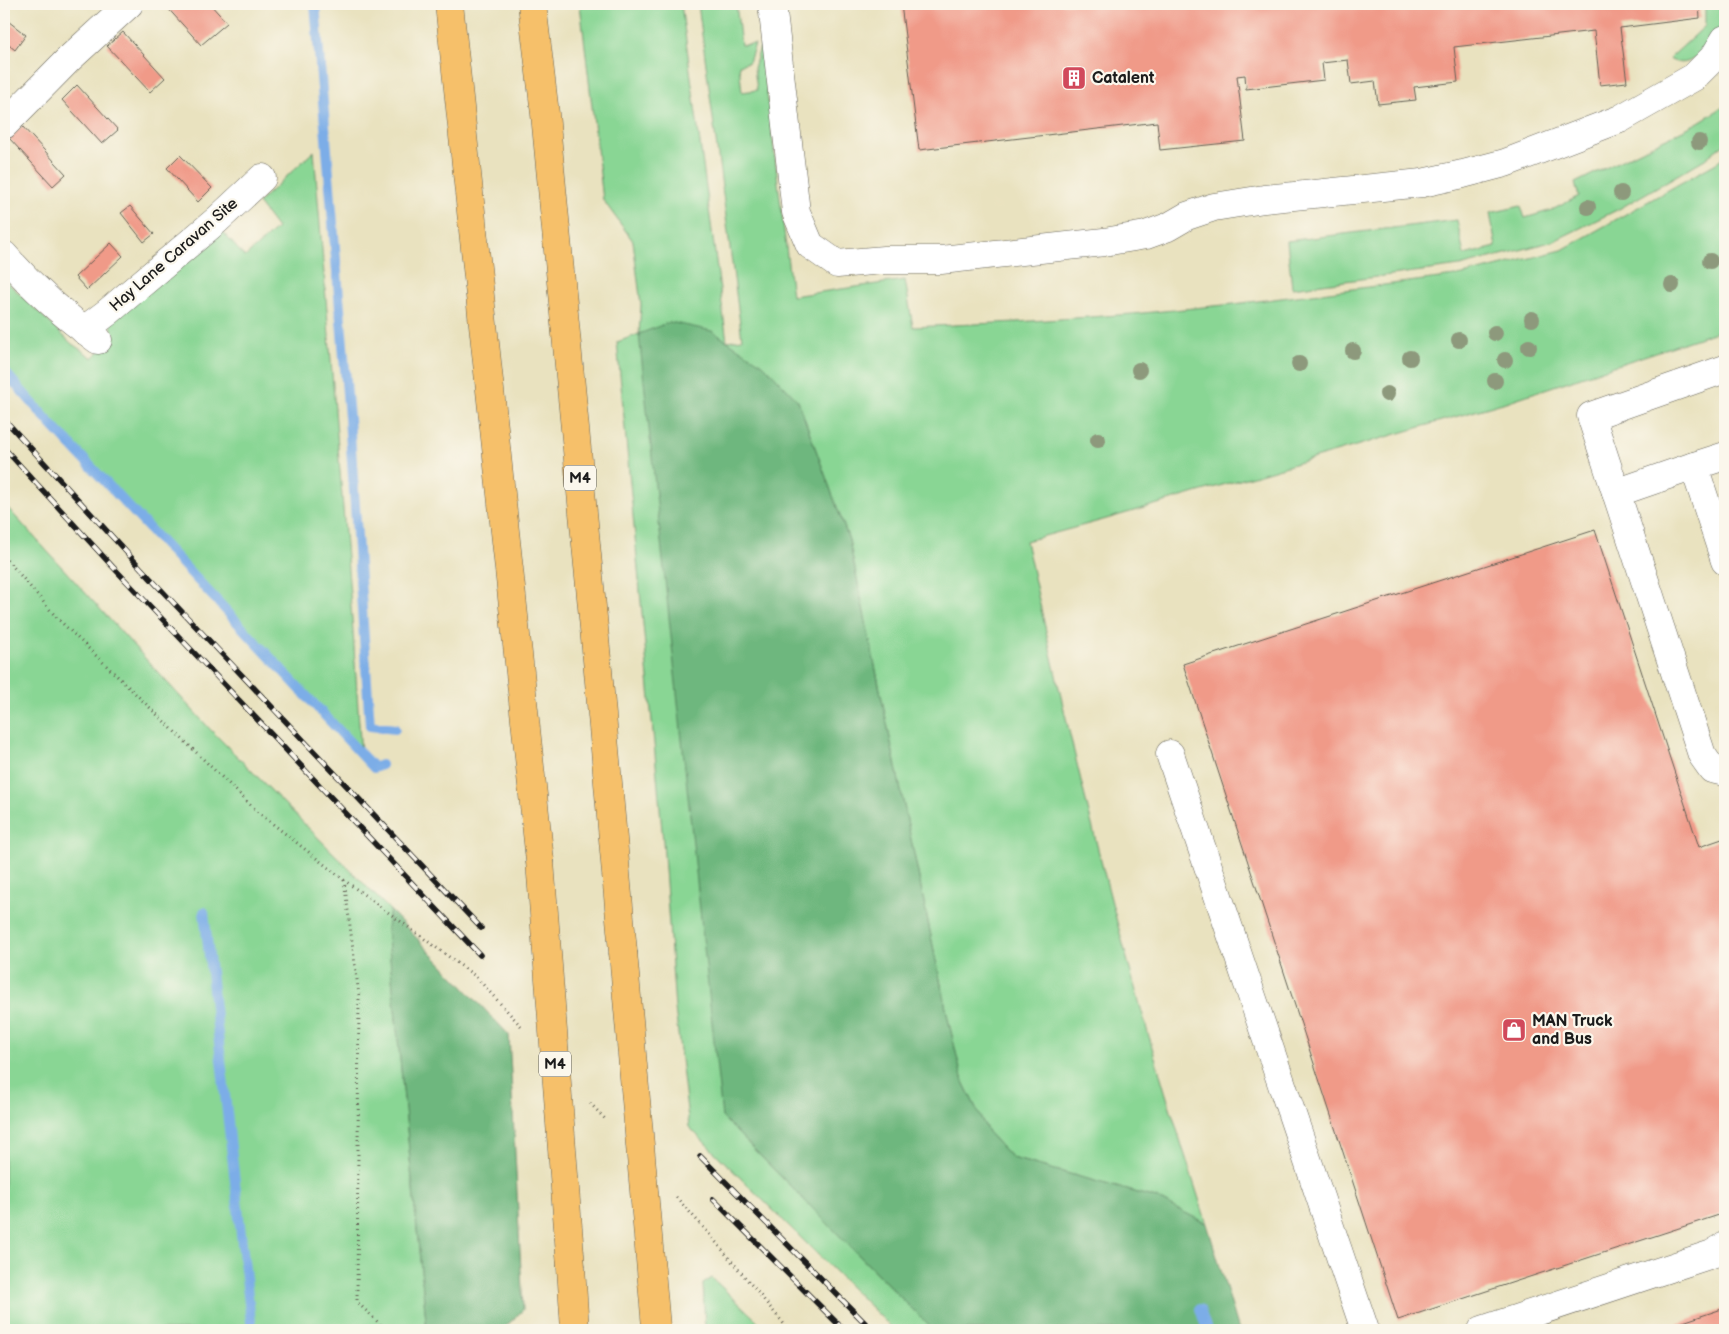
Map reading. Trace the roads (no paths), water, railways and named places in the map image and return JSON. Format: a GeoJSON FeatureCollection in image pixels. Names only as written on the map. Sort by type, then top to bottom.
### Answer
{"type":"FeatureCollection","features":[{"type":"Feature","properties":{"kind":"highway","name":"M4"},"geometry":{"type":"LineString","coordinates":[[449,4],[540,861],[575,1330]]}},
{"type":"Feature","properties":{"kind":"highway","name":"M4"},"geometry":{"type":"LineString","coordinates":[[532,4],[545,114],[598,660],[656,1329]]}},
{"type":"Feature","properties":{"kind":"street"},"geometry":{"type":"LineString","coordinates":[[4,125],[70,59],[129,4]]}},
{"type":"Feature","properties":{"kind":"street"},"geometry":{"type":"LineString","coordinates":[[772,4],[796,212],[810,246],[837,264],[884,260],[942,260],[1104,242],[1146,235],[1168,227],[1187,216],[1214,207],[1264,199],[1422,183],[1463,174],[1505,163],[1620,119],[1694,77],[1714,56],[1725,39]]}},
{"type":"Feature","properties":{"kind":"street","name":"Hay Lane Caravan Site"},"geometry":{"type":"LineString","coordinates":[[4,255],[38,292],[91,335],[108,312],[217,220],[262,178]]}},
{"type":"Feature","properties":{"kind":"street"},"geometry":{"type":"LineString","coordinates":[[1725,370],[1591,416],[1702,755],[1712,769],[1725,772]]}},
{"type":"Feature","properties":{"kind":"street"},"geometry":{"type":"LineString","coordinates":[[1616,493],[1725,456]]}},
{"type":"Feature","properties":{"kind":"street"},"geometry":{"type":"LineString","coordinates":[[1694,466],[1725,561]]}},
{"type":"Feature","properties":{"kind":"street"},"geometry":{"type":"LineString","coordinates":[[1170,754],[1365,1330]]}},
{"type":"Feature","properties":{"kind":"street"},"geometry":{"type":"LineString","coordinates":[[1483,1330],[1712,1254],[1725,1246]]}},
{"type":"Feature","properties":{"kind":"waterway"},"geometry":{"type":"LineString","coordinates":[[315,4],[349,418],[370,726],[395,729]]}},
{"type":"Feature","properties":{"kind":"waterway"},"geometry":{"type":"LineString","coordinates":[[4,371],[50,423],[374,768],[381,765]]}},
{"type":"Feature","properties":{"kind":"waterway"},"geometry":{"type":"LineString","coordinates":[[204,912],[252,1330]]}},
{"type":"Feature","properties":{"kind":"waterway"},"geometry":{"type":"LineString","coordinates":[[1200,1309],[1207,1330]]}},
{"type":"Feature","properties":{"kind":"railway"},"geometry":{"type":"LineString","coordinates":[[4,419],[151,579],[481,928]]}},
{"type":"Feature","properties":{"kind":"railway"},"geometry":{"type":"LineString","coordinates":[[4,448],[112,566],[480,955]]}},
{"type":"Feature","properties":{"kind":"railway"},"geometry":{"type":"LineString","coordinates":[[700,1156],[872,1330]]}},
{"type":"Feature","properties":{"kind":"railway"},"geometry":{"type":"LineString","coordinates":[[713,1199],[844,1330]]}},
{"type":"Feature","properties":{"kind":"place","name":"Catalent"},"geometry":{"type":"Point","coordinates":[1074,78]}},
{"type":"Feature","properties":{"kind":"place","name":"MAN Truck and Bus"},"geometry":{"type":"Point","coordinates":[1514,1030]}}]}
